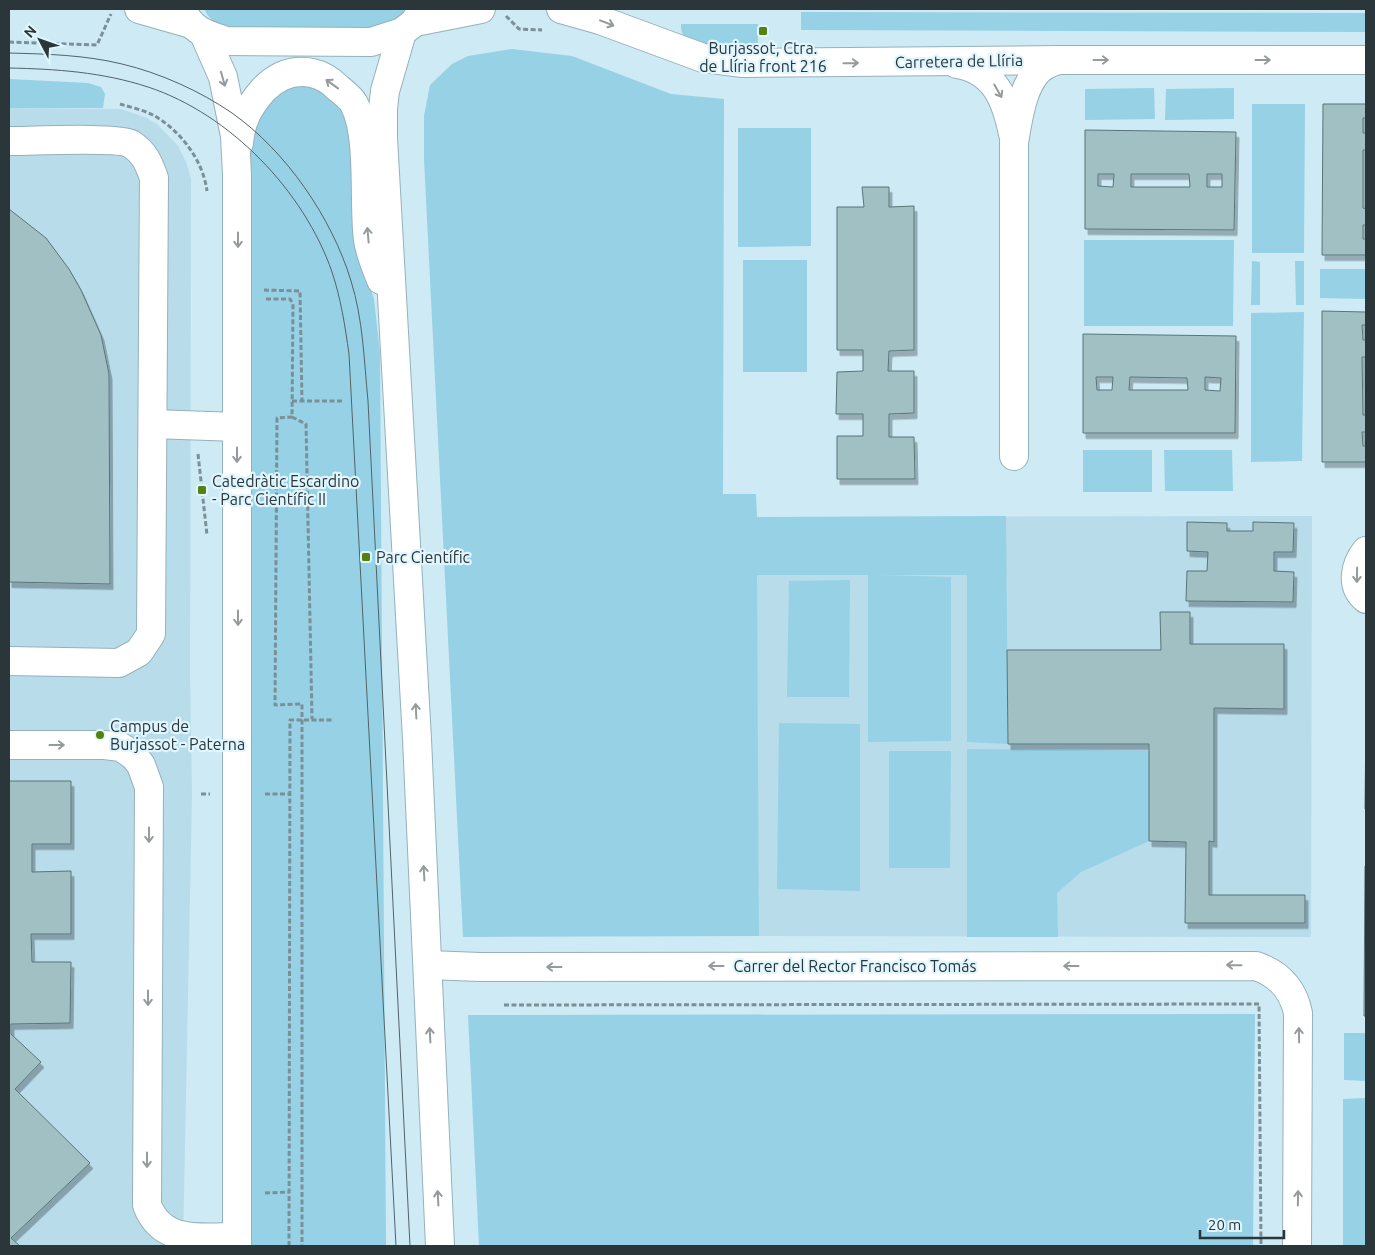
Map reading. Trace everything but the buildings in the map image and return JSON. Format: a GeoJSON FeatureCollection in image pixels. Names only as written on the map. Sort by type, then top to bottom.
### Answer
{"type":"FeatureCollection","features":[{"type":"Feature","properties":{"kind":"street"},"geometry":{"type":"LineString","coordinates":[[139,9],[191,22],[226,41],[371,42],[413,21],[481,9]]}},
{"type":"Feature","properties":{"kind":"street","name":"Carretera de Llíria"},"geometry":{"type":"LineString","coordinates":[[561,9],[600,20],[703,58],[743,62],[1366,60]]}},
{"type":"Feature","properties":{"kind":"street"},"geometry":{"type":"LineString","coordinates":[[413,21],[389,74],[383,109],[384,166],[416,719],[440,1246]]}},
{"type":"Feature","properties":{"kind":"street"},"geometry":{"type":"LineString","coordinates":[[9,745],[105,745],[121,747],[134,756],[141,765],[149,788],[147,1205],[152,1218],[162,1228],[170,1232],[183,1236],[237,1242],[237,427],[249,294],[235,136],[223,77],[191,22]]}},
{"type":"Feature","properties":{"kind":"street"},"geometry":{"type":"LineString","coordinates":[[1014,456],[1014,143],[1018,115],[1030,82],[1047,64],[1059,60]]}},
{"type":"Feature","properties":{"kind":"street"},"geometry":{"type":"LineString","coordinates":[[943,61],[964,65],[990,79],[997,88],[1007,110],[1014,143]]}},
{"type":"Feature","properties":{"kind":"street"},"geometry":{"type":"LineString","coordinates":[[237,175],[242,121],[255,99],[280,76],[292,72],[315,74],[330,81],[354,104],[363,132],[368,241],[387,302],[395,350]]}},
{"type":"Feature","properties":{"kind":"street"},"geometry":{"type":"LineString","coordinates":[[9,141],[110,141],[130,143],[146,158],[154,178],[151,634],[139,652],[119,663],[9,661]]}},
{"type":"Feature","properties":{"kind":"street"},"geometry":{"type":"LineString","coordinates":[[153,424],[237,427]]}},
{"type":"Feature","properties":{"kind":"street"},"geometry":{"type":"LineString","coordinates":[[1366,551],[1358,562],[1356,574],[1357,586],[1362,596],[1366,599]]}},
{"type":"Feature","properties":{"kind":"street","name":"Carrer del Rector Francisco Tomás"},"geometry":{"type":"LineString","coordinates":[[428,965],[480,967],[1256,966],[1269,971],[1279,978],[1295,999],[1298,1012],[1297,1246]]}},
{"type":"Feature","properties":{"kind":"path"},"geometry":{"type":"LineString","coordinates":[[9,42],[97,45],[114,9]]}},
{"type":"Feature","properties":{"kind":"path"},"geometry":{"type":"LineString","coordinates":[[120,104],[152,114],[172,129],[194,154],[206,183],[208,200]]}},
{"type":"Feature","properties":{"kind":"path"},"geometry":{"type":"LineString","coordinates":[[249,294],[300,291],[302,402]]}},
{"type":"Feature","properties":{"kind":"path"},"geometry":{"type":"LineString","coordinates":[[249,294],[290,299],[293,304],[292,417]]}},
{"type":"Feature","properties":{"kind":"path"},"geometry":{"type":"LineString","coordinates":[[292,401],[342,401]]}},
{"type":"Feature","properties":{"kind":"path"},"geometry":{"type":"LineString","coordinates":[[302,1246],[302,704],[275,705],[277,418],[292,417],[306,424],[312,719]]}},
{"type":"Feature","properties":{"kind":"path"},"geometry":{"type":"LineString","coordinates":[[197,448],[208,543]]}},
{"type":"Feature","properties":{"kind":"path"},"geometry":{"type":"LineString","coordinates":[[289,1246],[290,720],[334,720]]}},
{"type":"Feature","properties":{"kind":"path"},"geometry":{"type":"LineString","coordinates":[[263,794],[289,794]]}},
{"type":"Feature","properties":{"kind":"path"},"geometry":{"type":"LineString","coordinates":[[504,1005],[1259,1004],[1261,1246]]}},
{"type":"Feature","properties":{"kind":"path"},"geometry":{"type":"LineString","coordinates":[[262,1193],[289,1192]]}},
{"type":"Feature","properties":{"kind":"shaded area"},"geometry":{"type":"Polygon","coordinates":[[[204,9],[407,9],[403,15],[382,29],[222,27],[204,9]]]}},
{"type":"Feature","properties":{"kind":"shaded area"},"geometry":{"type":"Polygon","coordinates":[[[801,12],[1366,13],[1366,32],[801,30],[801,12]]]}},
{"type":"Feature","properties":{"kind":"shaded area"},"geometry":{"type":"Polygon","coordinates":[[[681,24],[758,24],[758,50],[718,48],[696,44],[683,35],[681,24]]]}},
{"type":"Feature","properties":{"kind":"shaded area"},"geometry":{"type":"Polygon","coordinates":[[[512,49],[572,56],[671,94],[724,99],[723,494],[756,494],[757,517],[1006,516],[1008,744],[967,742],[967,575],[880,575],[951,577],[951,741],[868,742],[868,575],[757,575],[759,936],[463,937],[424,159],[424,116],[430,85],[452,64],[468,56],[512,49]]]}},
{"type":"Feature","properties":{"kind":"shaded area"},"geometry":{"type":"Polygon","coordinates":[[[9,79],[88,83],[101,87],[105,94],[103,108],[9,108],[9,79]]]}},
{"type":"Feature","properties":{"kind":"shaded area"},"geometry":{"type":"Polygon","coordinates":[[[292,85],[308,85],[327,92],[350,119],[363,265],[374,299],[380,353],[386,1246],[251,1246],[250,162],[253,125],[259,108],[292,85]]]}},
{"type":"Feature","properties":{"kind":"shaded area"},"geometry":{"type":"Polygon","coordinates":[[[1154,88],[1155,119],[1085,120],[1085,89],[1154,88]]]}},
{"type":"Feature","properties":{"kind":"shaded area"},"geometry":{"type":"Polygon","coordinates":[[[1234,88],[1234,119],[1165,120],[1166,89],[1234,88]]]}},
{"type":"Feature","properties":{"kind":"shaded area"},"geometry":{"type":"Polygon","coordinates":[[[1252,104],[1305,104],[1304,253],[1252,253],[1252,104]]]}},
{"type":"Feature","properties":{"kind":"shaded area","name":"Campus de Burjassot - Paterna"},"geometry":{"type":"Polygon","coordinates":[[[9,108],[121,109],[147,118],[158,125],[178,146],[186,162],[191,179],[190,677],[192,794],[183,1246],[9,1246],[9,108]]]}},
{"type":"Feature","properties":{"kind":"shaded area"},"geometry":{"type":"Polygon","coordinates":[[[738,128],[811,128],[811,246],[738,247],[738,128]]]}},
{"type":"Feature","properties":{"kind":"shaded area"},"geometry":{"type":"Polygon","coordinates":[[[1084,240],[1234,240],[1233,326],[1084,326],[1084,240]]]}},
{"type":"Feature","properties":{"kind":"shaded area"},"geometry":{"type":"Polygon","coordinates":[[[743,260],[807,260],[807,372],[743,372],[743,260]]]}},
{"type":"Feature","properties":{"kind":"shaded area"},"geometry":{"type":"Polygon","coordinates":[[[1252,261],[1260,262],[1260,305],[1251,305],[1252,261]]]}},
{"type":"Feature","properties":{"kind":"shaded area"},"geometry":{"type":"Polygon","coordinates":[[[1295,261],[1304,261],[1304,305],[1296,305],[1295,261]]]}},
{"type":"Feature","properties":{"kind":"shaded area"},"geometry":{"type":"Polygon","coordinates":[[[1320,269],[1366,269],[1366,299],[1320,298],[1320,269]]]}},
{"type":"Feature","properties":{"kind":"shaded area"},"geometry":{"type":"Polygon","coordinates":[[[1304,312],[1302,461],[1251,462],[1251,313],[1304,312]]]}},
{"type":"Feature","properties":{"kind":"shaded area"},"geometry":{"type":"Polygon","coordinates":[[[1083,450],[1152,450],[1152,492],[1083,492],[1083,450]]]}},
{"type":"Feature","properties":{"kind":"shaded area"},"geometry":{"type":"Polygon","coordinates":[[[1164,450],[1232,450],[1233,491],[1165,491],[1164,450]]]}},
{"type":"Feature","properties":{"kind":"shaded area"},"geometry":{"type":"Polygon","coordinates":[[[1312,516],[1311,937],[759,936],[756,517],[1312,516]]]}},
{"type":"Feature","properties":{"kind":"shaded area"},"geometry":{"type":"Polygon","coordinates":[[[850,580],[849,697],[787,697],[789,581],[850,580]]]}},
{"type":"Feature","properties":{"kind":"shaded area"},"geometry":{"type":"Polygon","coordinates":[[[779,723],[860,724],[860,891],[777,889],[779,723]]]}},
{"type":"Feature","properties":{"kind":"shaded area"},"geometry":{"type":"Polygon","coordinates":[[[967,749],[1149,751],[1149,841],[1081,872],[1057,893],[1058,937],[967,937],[967,749]]]}},
{"type":"Feature","properties":{"kind":"shaded area"},"geometry":{"type":"Polygon","coordinates":[[[889,751],[951,751],[950,868],[889,868],[889,751]]]}},
{"type":"Feature","properties":{"kind":"shaded area"},"geometry":{"type":"Polygon","coordinates":[[[1255,1014],[1253,1246],[479,1246],[468,1015],[1255,1014]]]}},
{"type":"Feature","properties":{"kind":"shaded area"},"geometry":{"type":"Polygon","coordinates":[[[1344,1033],[1366,1033],[1366,1081],[1344,1080],[1344,1033]]]}},
{"type":"Feature","properties":{"kind":"shaded area"},"geometry":{"type":"Polygon","coordinates":[[[1366,1098],[1366,1246],[1343,1246],[1343,1099],[1366,1098]]]}},
{"type":"Feature","properties":{"kind":"tram line"},"geometry":{"type":"LineString","coordinates":[[9,53],[80,57],[108,61],[151,72],[207,97],[232,113],[271,146],[305,188],[319,210],[343,257],[355,295],[361,325],[368,401],[410,1246]]}},
{"type":"Feature","properties":{"kind":"tram line"},"geometry":{"type":"LineString","coordinates":[[9,68],[79,72],[131,82],[178,99],[207,116],[235,136],[260,159],[283,185],[303,213],[319,242],[332,272],[340,302],[349,354],[396,1246]]}},
{"type":"Feature","properties":{"kind":"place","name":"Burjassot, Ctra. de Llíria front 216"},"geometry":{"type":"Point","coordinates":[763,31]}},
{"type":"Feature","properties":{"kind":"place","name":"Catedràtic Escardino - Parc Científic II"},"geometry":{"type":"Point","coordinates":[202,490]}},
{"type":"Feature","properties":{"kind":"place","name":"Parc Científic"},"geometry":{"type":"Point","coordinates":[366,557]}},
{"type":"Feature","properties":{"kind":"place","name":"Campus de Burjassot - Paterna"},"geometry":{"type":"Point","coordinates":[100,735]}}]}
